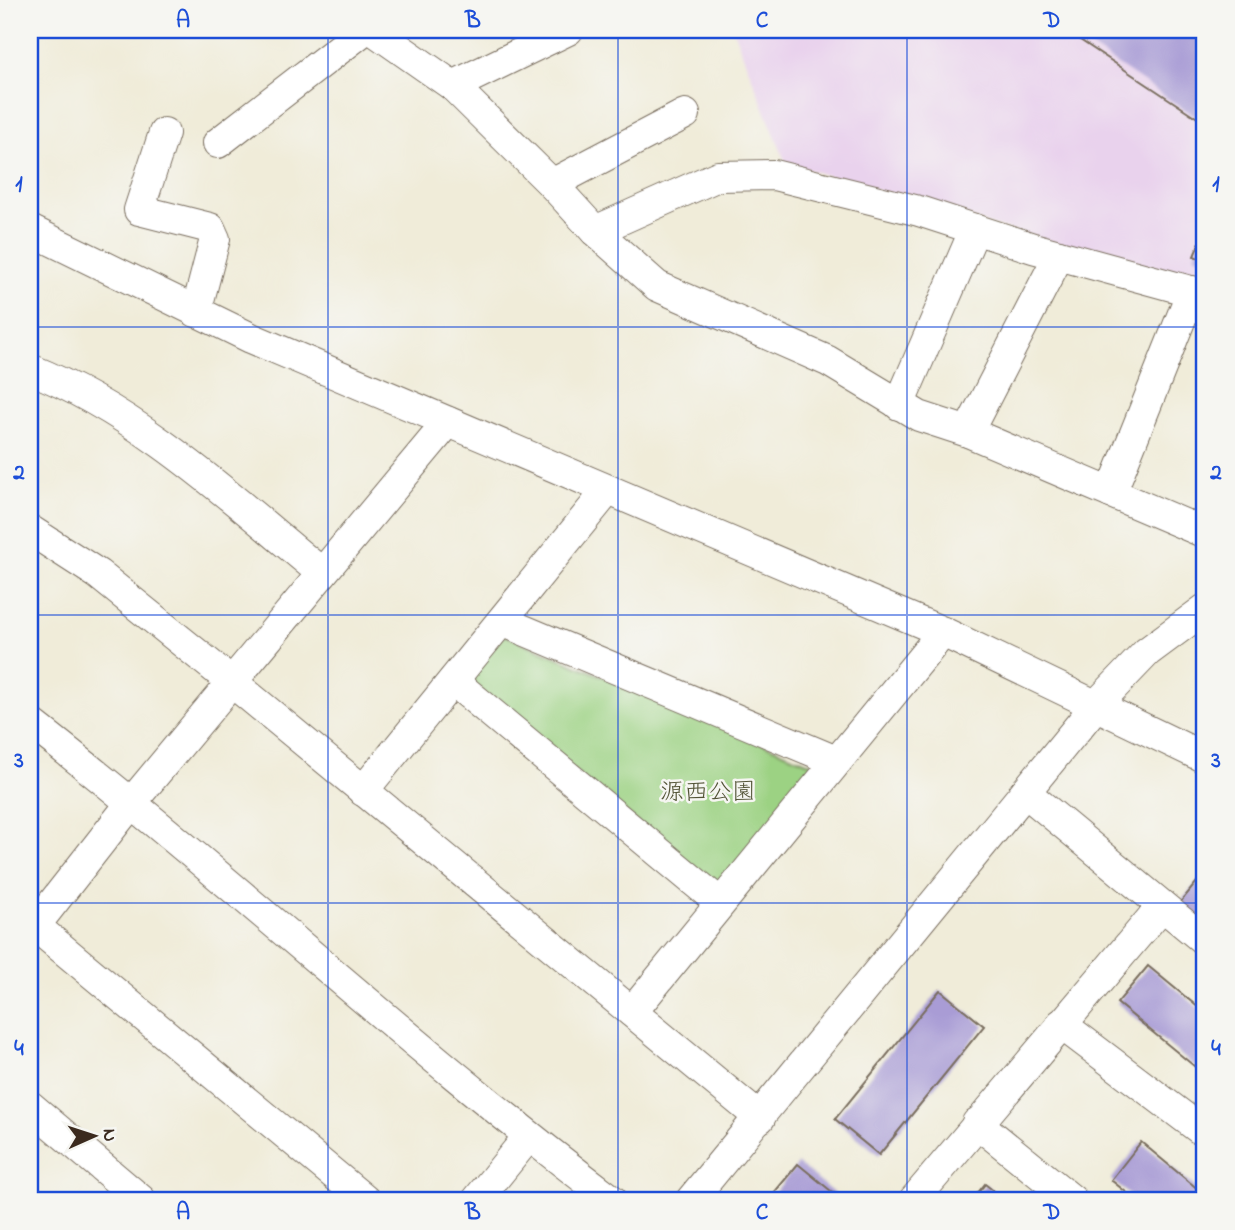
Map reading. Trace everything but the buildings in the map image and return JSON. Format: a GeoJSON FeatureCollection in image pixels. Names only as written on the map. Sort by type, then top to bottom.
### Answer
{"type":"FeatureCollection","features":[{"type":"Feature","properties":{"kind":"street"},"geometry":{"type":"LineString","coordinates":[[218,143],[364,30]]}},
{"type":"Feature","properties":{"kind":"street"},"geometry":{"type":"LineString","coordinates":[[373,30],[453,86],[552,184],[594,231],[657,286],[828,360],[919,416],[968,432],[1205,533]]}},
{"type":"Feature","properties":{"kind":"street"},"geometry":{"type":"LineString","coordinates":[[453,86],[568,30]]}},
{"type":"Feature","properties":{"kind":"street"},"geometry":{"type":"LineString","coordinates":[[552,184],[685,114]]}},
{"type":"Feature","properties":{"kind":"street"},"geometry":{"type":"LineString","coordinates":[[164,133],[138,209],[210,228],[215,239],[196,312]]}},
{"type":"Feature","properties":{"kind":"street"},"geometry":{"type":"LineString","coordinates":[[594,231],[718,176],[774,175],[919,211],[1102,268],[1198,293],[1111,493]]}},
{"type":"Feature","properties":{"kind":"street"},"geometry":{"type":"LineString","coordinates":[[899,405],[975,229]]}},
{"type":"Feature","properties":{"kind":"street"},"geometry":{"type":"LineString","coordinates":[[30,230],[251,338],[943,632],[1205,758]]}},
{"type":"Feature","properties":{"kind":"street"},"geometry":{"type":"LineString","coordinates":[[968,432],[1046,251]]}},
{"type":"Feature","properties":{"kind":"street"},"geometry":{"type":"LineString","coordinates":[[30,369],[65,383],[139,428],[220,488],[322,573]]}},
{"type":"Feature","properties":{"kind":"street"},"geometry":{"type":"LineString","coordinates":[[365,1200],[32,929],[132,802],[448,422]]}},
{"type":"Feature","properties":{"kind":"street"},"geometry":{"type":"LineString","coordinates":[[363,791],[607,491]]}},
{"type":"Feature","properties":{"kind":"street"},"geometry":{"type":"LineString","coordinates":[[30,530],[98,574],[760,1118]]}},
{"type":"Feature","properties":{"kind":"street"},"geometry":{"type":"LineString","coordinates":[[691,1200],[1097,704],[1147,652],[1205,609]]}},
{"type":"Feature","properties":{"kind":"street"},"geometry":{"type":"LineString","coordinates":[[502,621],[836,761]]}},
{"type":"Feature","properties":{"kind":"street"},"geometry":{"type":"LineString","coordinates":[[632,1012],[943,632]]}},
{"type":"Feature","properties":{"kind":"street"},"geometry":{"type":"LineString","coordinates":[[453,681],[720,903]]}},
{"type":"Feature","properties":{"kind":"street"},"geometry":{"type":"LineString","coordinates":[[30,722],[132,802],[528,1137],[612,1200]]}},
{"type":"Feature","properties":{"kind":"street"},"geometry":{"type":"LineString","coordinates":[[1026,792],[1205,941]]}},
{"type":"Feature","properties":{"kind":"street"},"geometry":{"type":"LineString","coordinates":[[914,1200],[1162,906]]}},
{"type":"Feature","properties":{"kind":"street"},"geometry":{"type":"LineString","coordinates":[[1061,1024],[1205,1133]]}},
{"type":"Feature","properties":{"kind":"street"},"geometry":{"type":"LineString","coordinates":[[30,1106],[141,1200]]}},
{"type":"Feature","properties":{"kind":"street"},"geometry":{"type":"LineString","coordinates":[[977,1123],[1072,1200]]}},
{"type":"Feature","properties":{"kind":"street"},"geometry":{"type":"LineString","coordinates":[[477,1200],[528,1137]]}},
{"type":"Feature","properties":{"kind":"shaded area"},"geometry":{"type":"Polygon","coordinates":[[[733,30],[1205,30],[1205,289],[786,163],[733,30]]]}},
{"type":"Feature","properties":{"kind":"green space","name":"源西公園"},"geometry":{"type":"Polygon","coordinates":[[[504,635],[819,767],[720,889],[471,688],[468,671],[504,635]]]}}]}
